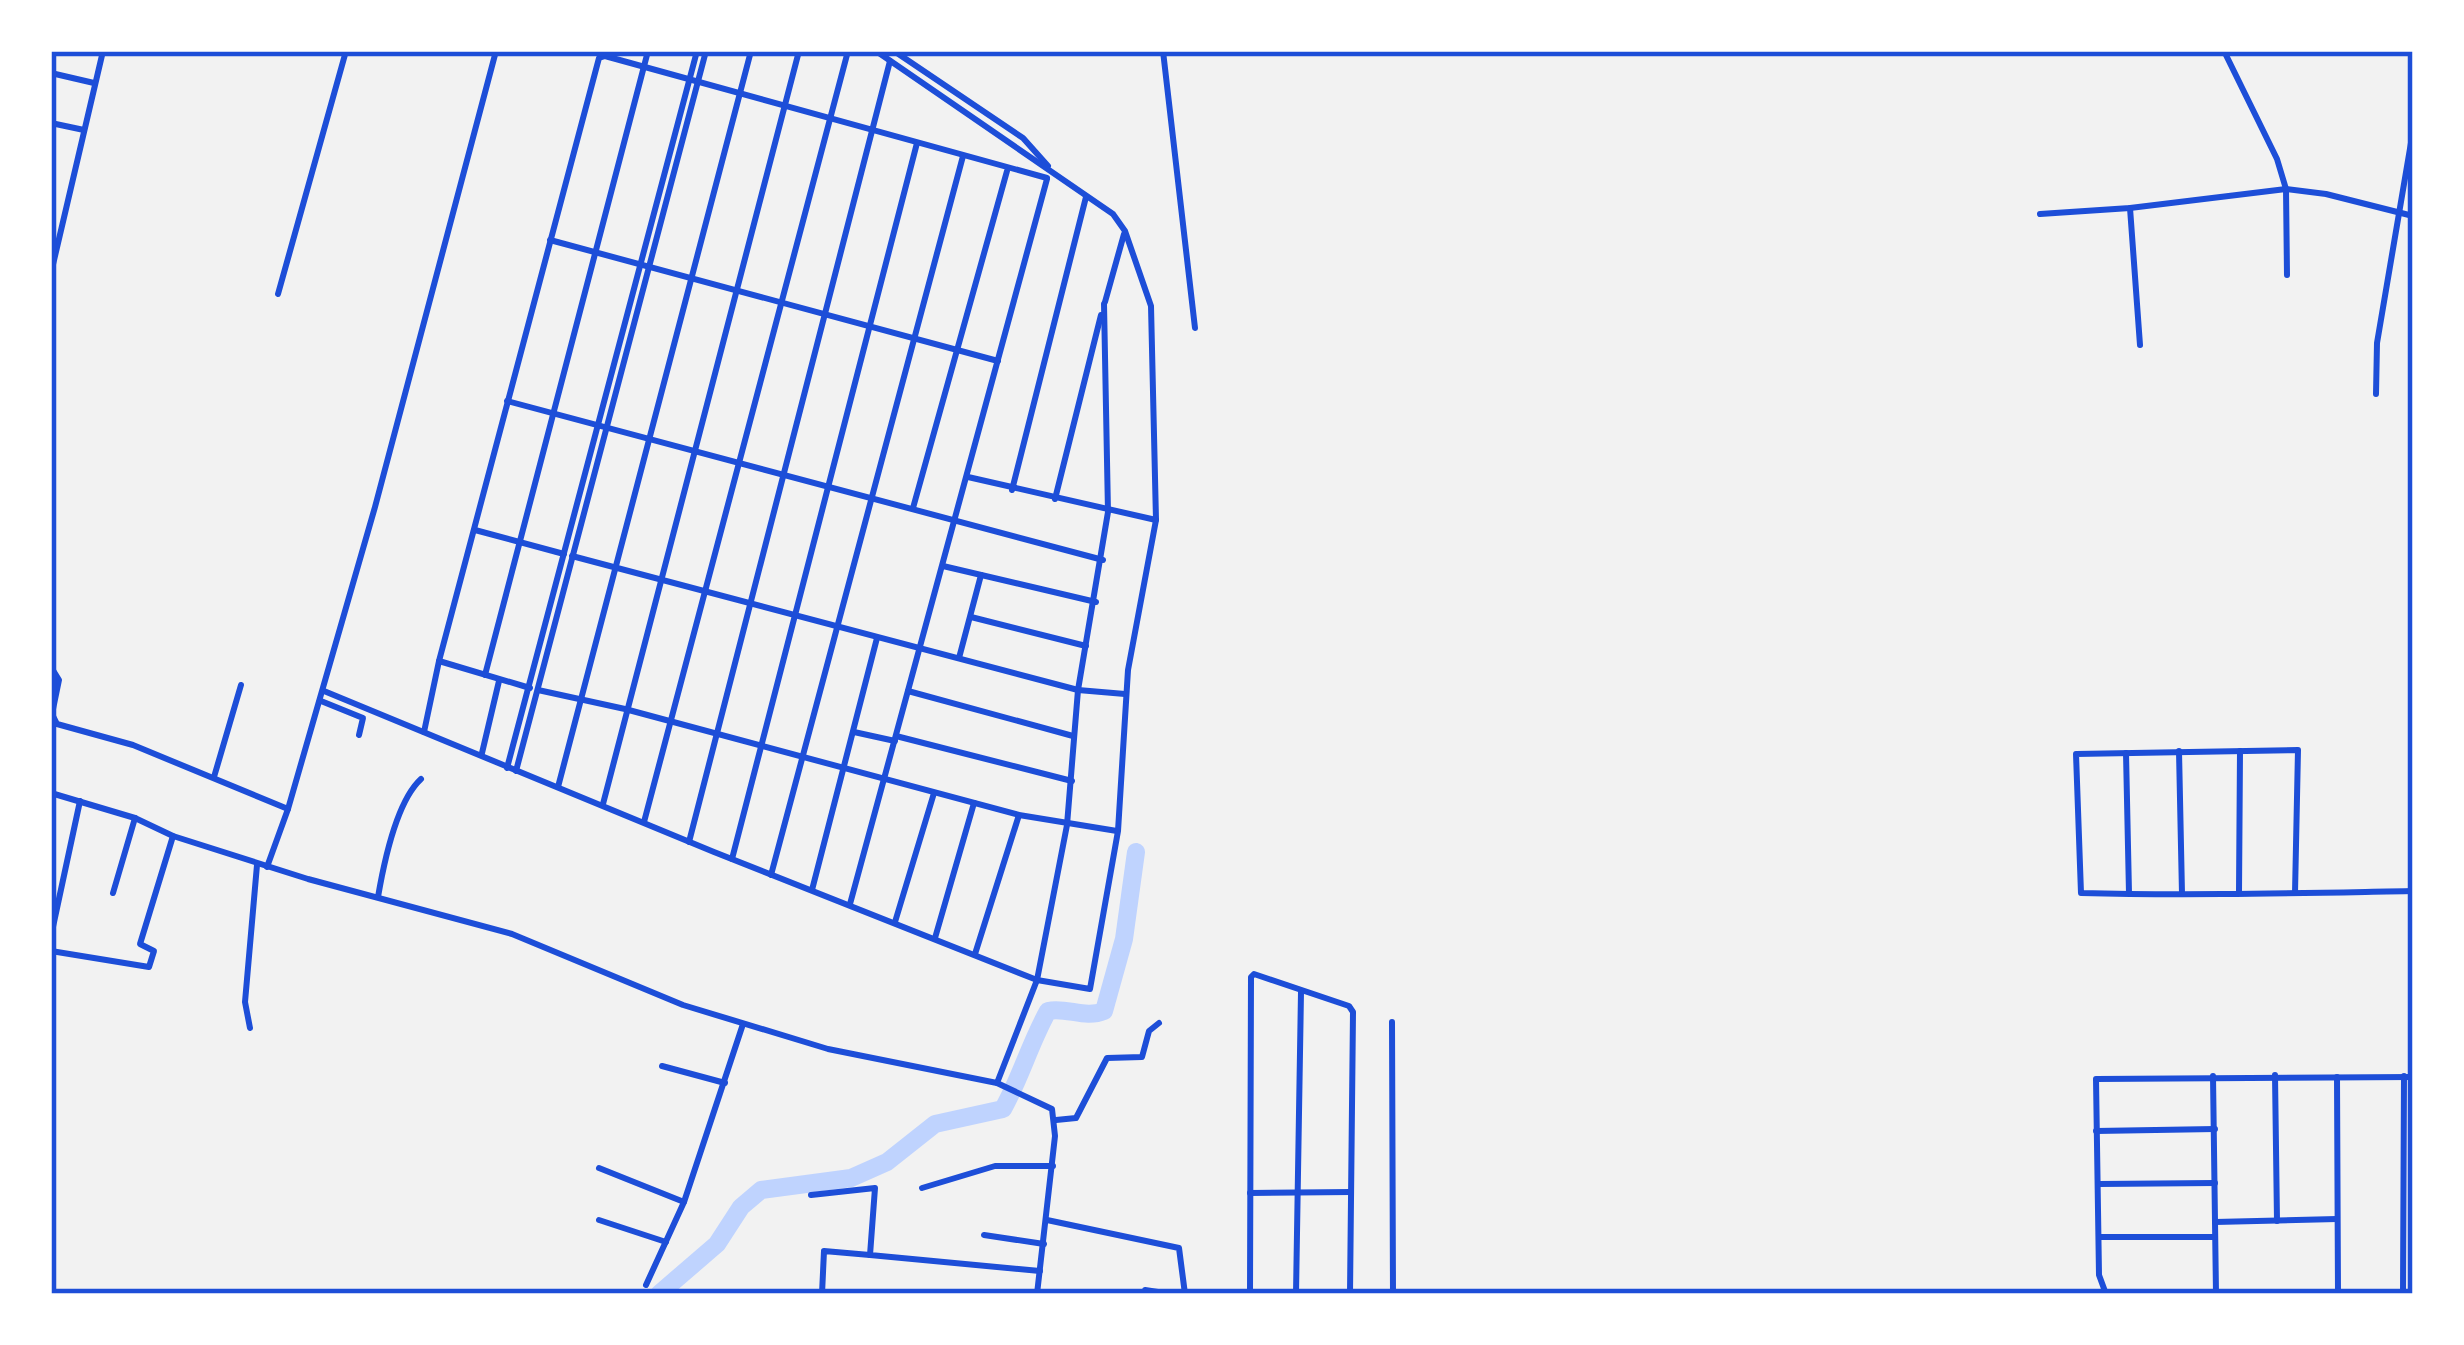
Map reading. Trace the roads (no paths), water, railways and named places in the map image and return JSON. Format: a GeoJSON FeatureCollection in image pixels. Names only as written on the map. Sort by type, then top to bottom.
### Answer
{"type":"FeatureCollection","features":[{"type":"Feature","properties":{"kind":"street"},"geometry":{"type":"LineString","coordinates":[[52,266],[103,51]]}},
{"type":"Feature","properties":{"kind":"street"},"geometry":{"type":"LineString","coordinates":[[278,294],[346,51]]}},
{"type":"Feature","properties":{"kind":"street"},"geometry":{"type":"LineString","coordinates":[[250,1028],[245,1001],[262,865],[288,809],[324,691],[496,51]]}},
{"type":"Feature","properties":{"kind":"street"},"geometry":{"type":"LineString","coordinates":[[485,675],[648,51]]}},
{"type":"Feature","properties":{"kind":"street"},"geometry":{"type":"LineString","coordinates":[[511,769],[701,51]]}},
{"type":"Feature","properties":{"kind":"street"},"geometry":{"type":"LineString","coordinates":[[558,787],[752,51]]}},
{"type":"Feature","properties":{"kind":"street"},"geometry":{"type":"LineString","coordinates":[[603,804],[799,51]]}},
{"type":"Feature","properties":{"kind":"street"},"geometry":{"type":"LineString","coordinates":[[644,822],[848,51]]}},
{"type":"Feature","properties":{"kind":"street"},"geometry":{"type":"LineString","coordinates":[[324,691],[1036,980],[1090,989],[1118,831],[1125,694],[1156,520],[1151,306],[1125,231],[1113,214],[876,51]]}},
{"type":"Feature","properties":{"kind":"street"},"geometry":{"type":"LineString","coordinates":[[894,51],[1023,138],[1051,173]]}},
{"type":"Feature","properties":{"kind":"street"},"geometry":{"type":"LineString","coordinates":[[1163,51],[1196,328]]}},
{"type":"Feature","properties":{"kind":"street"},"geometry":{"type":"LineString","coordinates":[[2224,51],[2264,127],[2286,189],[2288,275]]}},
{"type":"Feature","properties":{"kind":"street"},"geometry":{"type":"LineString","coordinates":[[424,732],[598,61],[605,56],[644,65],[1008,169],[1051,173]]}},
{"type":"Feature","properties":{"kind":"street"},"geometry":{"type":"LineString","coordinates":[[688,842],[890,61]]}},
{"type":"Feature","properties":{"kind":"street"},"geometry":{"type":"LineString","coordinates":[[51,74],[95,83]]}},
{"type":"Feature","properties":{"kind":"street"},"geometry":{"type":"LineString","coordinates":[[51,122],[84,130]]}},
{"type":"Feature","properties":{"kind":"street"},"geometry":{"type":"LineString","coordinates":[[2376,394],[2377,343],[2413,131]]}},
{"type":"Feature","properties":{"kind":"street"},"geometry":{"type":"LineString","coordinates":[[732,859],[916,143]]}},
{"type":"Feature","properties":{"kind":"street"},"geometry":{"type":"LineString","coordinates":[[771,875],[963,156]]}},
{"type":"Feature","properties":{"kind":"street"},"geometry":{"type":"LineString","coordinates":[[913,508],[1008,169]]}},
{"type":"Feature","properties":{"kind":"street"},"geometry":{"type":"LineString","coordinates":[[850,904],[1051,173]]}},
{"type":"Feature","properties":{"kind":"street"},"geometry":{"type":"LineString","coordinates":[[2040,214],[2286,189],[2413,216]]}},
{"type":"Feature","properties":{"kind":"street"},"geometry":{"type":"LineString","coordinates":[[1012,490],[1086,197]]}},
{"type":"Feature","properties":{"kind":"street"},"geometry":{"type":"LineString","coordinates":[[2130,208],[2140,345]]}},
{"type":"Feature","properties":{"kind":"street"},"geometry":{"type":"LineString","coordinates":[[51,219],[63,222]]}},
{"type":"Feature","properties":{"kind":"street"},"geometry":{"type":"LineString","coordinates":[[1055,500],[1125,231]]}},
{"type":"Feature","properties":{"kind":"street"},"geometry":{"type":"LineString","coordinates":[[550,240],[998,361]]}},
{"type":"Feature","properties":{"kind":"street"},"geometry":{"type":"LineString","coordinates":[[997,1083],[1036,980],[1067,825],[1078,690],[1108,512],[1104,304]]}},
{"type":"Feature","properties":{"kind":"street"},"geometry":{"type":"LineString","coordinates":[[508,401],[1103,560]]}},
{"type":"Feature","properties":{"kind":"street"},"geometry":{"type":"LineString","coordinates":[[968,477],[1156,520]]}},
{"type":"Feature","properties":{"kind":"street"},"geometry":{"type":"LineString","coordinates":[[473,530],[1078,690],[1125,694]]}},
{"type":"Feature","properties":{"kind":"street"},"geometry":{"type":"LineString","coordinates":[[943,566],[1096,602]]}},
{"type":"Feature","properties":{"kind":"street"},"geometry":{"type":"LineString","coordinates":[[959,658],[981,575]]}},
{"type":"Feature","properties":{"kind":"street"},"geometry":{"type":"LineString","coordinates":[[970,617],[1087,646]]}},
{"type":"Feature","properties":{"kind":"street"},"geometry":{"type":"LineString","coordinates":[[812,890],[878,637]]}},
{"type":"Feature","properties":{"kind":"street"},"geometry":{"type":"LineString","coordinates":[[439,661],[499,681],[579,697],[1019,815],[1118,831]]}},
{"type":"Feature","properties":{"kind":"street"},"geometry":{"type":"LineString","coordinates":[[51,667],[59,680],[54,722],[133,745],[288,809]]}},
{"type":"Feature","properties":{"kind":"street"},"geometry":{"type":"LineString","coordinates":[[482,754],[499,681]]}},
{"type":"Feature","properties":{"kind":"street"},"geometry":{"type":"LineString","coordinates":[[214,777],[241,685]]}},
{"type":"Feature","properties":{"kind":"street"},"geometry":{"type":"LineString","coordinates":[[908,692],[1074,736]]}},
{"type":"Feature","properties":{"kind":"street"},"geometry":{"type":"LineString","coordinates":[[321,701],[364,718],[359,735]]}},
{"type":"Feature","properties":{"kind":"street"},"geometry":{"type":"LineString","coordinates":[[854,732],[1072,781]]}},
{"type":"Feature","properties":{"kind":"street"},"geometry":{"type":"LineString","coordinates":[[2295,893],[2298,750],[2076,754],[2079,891],[2182,894],[2295,893],[2413,891]]}},
{"type":"Feature","properties":{"kind":"street"},"geometry":{"type":"LineString","coordinates":[[2180,751],[2182,894]]}},
{"type":"Feature","properties":{"kind":"street"},"geometry":{"type":"LineString","coordinates":[[2239,893],[2240,751]]}},
{"type":"Feature","properties":{"kind":"street"},"geometry":{"type":"LineString","coordinates":[[2126,752],[2129,893]]}},
{"type":"Feature","properties":{"kind":"street"},"geometry":{"type":"LineString","coordinates":[[377,898],[383,863],[408,791],[421,778]]}},
{"type":"Feature","properties":{"kind":"street"},"geometry":{"type":"LineString","coordinates":[[895,922],[934,792]]}},
{"type":"Feature","properties":{"kind":"street"},"geometry":{"type":"LineString","coordinates":[[51,794],[135,818],[173,836],[262,865],[512,934],[683,1005],[743,1024],[829,1049],[997,1083],[1048,1106],[1055,1120],[1053,1166],[1037,1294]]}},
{"type":"Feature","properties":{"kind":"street"},"geometry":{"type":"LineString","coordinates":[[51,936],[80,801]]}},
{"type":"Feature","properties":{"kind":"street"},"geometry":{"type":"LineString","coordinates":[[934,938],[974,803]]}},
{"type":"Feature","properties":{"kind":"street"},"geometry":{"type":"LineString","coordinates":[[975,954],[1019,815]]}},
{"type":"Feature","properties":{"kind":"street"},"geometry":{"type":"LineString","coordinates":[[113,892],[135,818]]}},
{"type":"Feature","properties":{"kind":"street"},"geometry":{"type":"LineString","coordinates":[[51,951],[149,967],[154,951],[140,944],[173,836]]}},
{"type":"Feature","properties":{"kind":"street"},"geometry":{"type":"LineString","coordinates":[[1250,1294],[1250,977],[1254,974],[1349,1006],[1353,1012],[1350,1294]]}},
{"type":"Feature","properties":{"kind":"street"},"geometry":{"type":"LineString","coordinates":[[1296,1294],[1301,991]]}},
{"type":"Feature","properties":{"kind":"street"},"geometry":{"type":"LineString","coordinates":[[1392,1022],[1393,1294]]}},
{"type":"Feature","properties":{"kind":"street"},"geometry":{"type":"LineString","coordinates":[[1055,1120],[1076,1118],[1107,1058],[1142,1057],[1149,1031],[1159,1023]]}},
{"type":"Feature","properties":{"kind":"street"},"geometry":{"type":"LineString","coordinates":[[646,1285],[684,1202],[743,1024]]}},
{"type":"Feature","properties":{"kind":"street"},"geometry":{"type":"LineString","coordinates":[[662,1066],[725,1083]]}},
{"type":"Feature","properties":{"kind":"street"},"geometry":{"type":"LineString","coordinates":[[2213,1076],[2216,1294]]}},
{"type":"Feature","properties":{"kind":"street"},"geometry":{"type":"LineString","coordinates":[[2275,1076],[2277,1221]]}},
{"type":"Feature","properties":{"kind":"street"},"geometry":{"type":"LineString","coordinates":[[2106,1294],[2099,1282],[2096,1078],[2275,1076],[2408,1077],[2403,1294]]}},
{"type":"Feature","properties":{"kind":"street"},"geometry":{"type":"LineString","coordinates":[[2337,1077],[2338,1294]]}},
{"type":"Feature","properties":{"kind":"street"},"geometry":{"type":"LineString","coordinates":[[2096,1131],[2215,1129]]}},
{"type":"Feature","properties":{"kind":"street"},"geometry":{"type":"LineString","coordinates":[[922,1188],[995,1166],[1053,1166]]}},
{"type":"Feature","properties":{"kind":"street"},"geometry":{"type":"LineString","coordinates":[[599,1168],[684,1202]]}},
{"type":"Feature","properties":{"kind":"street"},"geometry":{"type":"LineString","coordinates":[[2098,1184],[2215,1183]]}},
{"type":"Feature","properties":{"kind":"street"},"geometry":{"type":"LineString","coordinates":[[811,1195],[875,1188],[871,1255]]}},
{"type":"Feature","properties":{"kind":"street"},"geometry":{"type":"LineString","coordinates":[[1250,1193],[1352,1192]]}},
{"type":"Feature","properties":{"kind":"street"},"geometry":{"type":"LineString","coordinates":[[599,1220],[666,1242]]}},
{"type":"Feature","properties":{"kind":"street"},"geometry":{"type":"LineString","coordinates":[[1047,1220],[1179,1248],[1185,1294]]}},
{"type":"Feature","properties":{"kind":"street"},"geometry":{"type":"LineString","coordinates":[[2216,1222],[2337,1220]]}},
{"type":"Feature","properties":{"kind":"street"},"geometry":{"type":"LineString","coordinates":[[984,1235],[1044,1244]]}},
{"type":"Feature","properties":{"kind":"street"},"geometry":{"type":"LineString","coordinates":[[2099,1237],[2216,1238]]}},
{"type":"Feature","properties":{"kind":"street"},"geometry":{"type":"LineString","coordinates":[[822,1294],[824,1252],[1040,1271]]}},
{"type":"Feature","properties":{"kind":"street"},"geometry":{"type":"LineString","coordinates":[[1145,1290],[1171,1294]]}},
{"type":"Feature","properties":{"kind":"street"},"geometry":{"type":"LineString","coordinates":[[674,1294],[689,1294]]}},
{"type":"Feature","properties":{"kind":"street"},"geometry":{"type":"LineString","coordinates":[[2272,1294],[2282,1294]]}},
{"type":"Feature","properties":{"kind":"waterway"},"geometry":{"type":"LineString","coordinates":[[659,1294],[717,1244],[741,1207],[761,1190],[851,1178],[887,1162],[935,1124],[1003,1109],[1048,1011],[1104,1011],[1124,939],[1136,852]]}}]}
